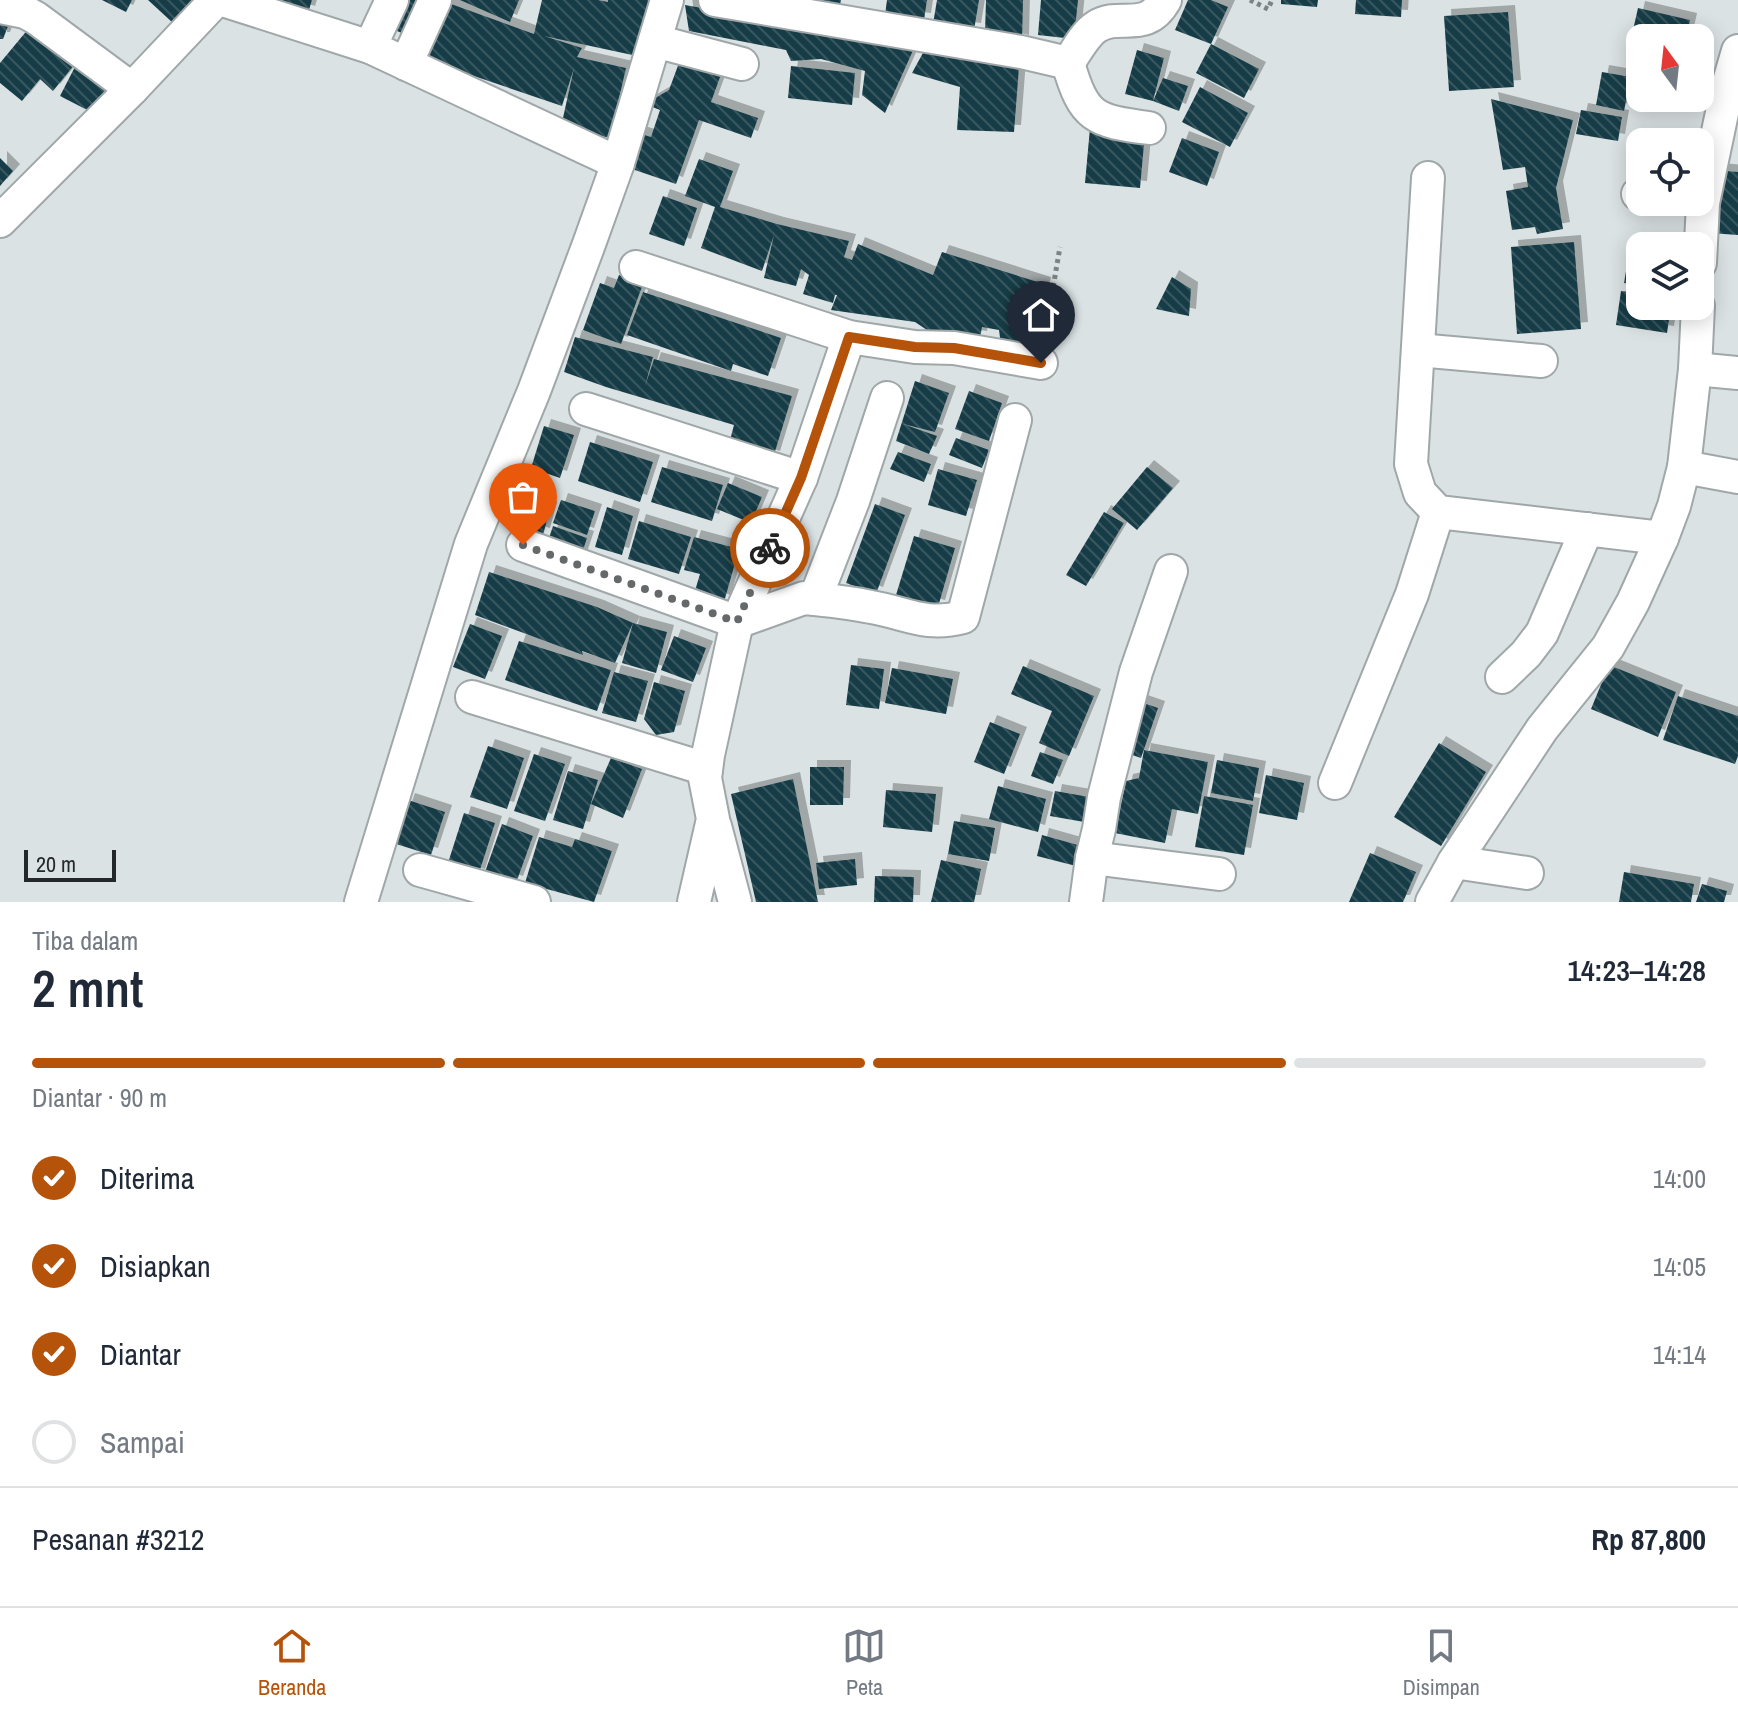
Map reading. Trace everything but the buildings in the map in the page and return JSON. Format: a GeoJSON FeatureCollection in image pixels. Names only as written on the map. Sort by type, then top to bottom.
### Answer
{"type":"FeatureCollection","features":[{"type":"Feature","properties":{"kind":"street"},"geometry":{"type":"LineString","coordinates":[[0,221],[216,0]]}},
{"type":"Feature","properties":{"kind":"street"},"geometry":{"type":"LineString","coordinates":[[223,0],[370,47],[618,163]]}},
{"type":"Feature","properties":{"kind":"street"},"geometry":{"type":"LineString","coordinates":[[370,47],[392,0]]}},
{"type":"Feature","properties":{"kind":"street"},"geometry":{"type":"LineString","coordinates":[[406,64],[435,0]]}},
{"type":"Feature","properties":{"kind":"street"},"geometry":{"type":"LineString","coordinates":[[361,902],[471,544],[534,391],[618,163],[667,0]]}},
{"type":"Feature","properties":{"kind":"street"},"geometry":{"type":"LineString","coordinates":[[715,0],[1021,52],[1068,63]]}},
{"type":"Feature","properties":{"kind":"street"},"geometry":{"type":"LineString","coordinates":[[1068,63],[1094,28],[1106,22],[1148,18],[1158,11],[1165,0]]}},
{"type":"Feature","properties":{"kind":"street"},"geometry":{"type":"LineString","coordinates":[[0,7],[25,12],[36,18],[132,89]]}},
{"type":"Feature","properties":{"kind":"street"},"geometry":{"type":"LineString","coordinates":[[655,41],[742,64]]}},
{"type":"Feature","properties":{"kind":"street"},"geometry":{"type":"LineString","coordinates":[[1068,63],[1082,102],[1100,118],[1113,124],[1149,128]]}},
{"type":"Feature","properties":{"kind":"street"},"geometry":{"type":"LineString","coordinates":[[1714,143],[1736,65]]}},
{"type":"Feature","properties":{"kind":"street"},"geometry":{"type":"LineString","coordinates":[[1428,178],[1411,464],[1420,493],[1438,512],[1662,538]]}},
{"type":"Feature","properties":{"kind":"street"},"geometry":{"type":"LineString","coordinates":[[636,267],[849,337],[915,347],[954,348],[1041,363]]}},
{"type":"Feature","properties":{"kind":"street"},"geometry":{"type":"LineString","coordinates":[[1432,902],[1454,862],[1542,729],[1608,647],[1633,602],[1662,538],[1684,467],[1697,320]]}},
{"type":"Feature","properties":{"kind":"street"},"geometry":{"type":"LineString","coordinates":[[735,902],[713,819],[706,769],[737,622],[801,478],[849,337]]}},
{"type":"Feature","properties":{"kind":"street"},"geometry":{"type":"LineString","coordinates":[[1418,350],[1541,361]]}},
{"type":"Feature","properties":{"kind":"street"},"geometry":{"type":"LineString","coordinates":[[1695,369],[1738,373]]}},
{"type":"Feature","properties":{"kind":"street"},"geometry":{"type":"LineString","coordinates":[[815,599],[853,501],[887,398]]}},
{"type":"Feature","properties":{"kind":"street"},"geometry":{"type":"LineString","coordinates":[[586,409],[801,478]]}},
{"type":"Feature","properties":{"kind":"street"},"geometry":{"type":"LineString","coordinates":[[523,545],[737,622],[804,598],[872,607],[940,622],[963,617],[1015,420]]}},
{"type":"Feature","properties":{"kind":"street"},"geometry":{"type":"LineString","coordinates":[[1684,467],[1738,477]]}},
{"type":"Feature","properties":{"kind":"street"},"geometry":{"type":"LineString","coordinates":[[1335,783],[1412,594],[1438,512]]}},
{"type":"Feature","properties":{"kind":"street"},"geometry":{"type":"LineString","coordinates":[[1502,677],[1542,633],[1587,529]]}},
{"type":"Feature","properties":{"kind":"street"},"geometry":{"type":"LineString","coordinates":[[1086,902],[1104,797],[1136,672],[1171,571]]}},
{"type":"Feature","properties":{"kind":"street"},"geometry":{"type":"LineString","coordinates":[[472,697],[706,769]]}},
{"type":"Feature","properties":{"kind":"street"},"geometry":{"type":"LineString","coordinates":[[694,902],[713,819]]}},
{"type":"Feature","properties":{"kind":"street"},"geometry":{"type":"LineString","coordinates":[[1092,858],[1219,874]]}},
{"type":"Feature","properties":{"kind":"street"},"geometry":{"type":"LineString","coordinates":[[1454,862],[1527,873]]}},
{"type":"Feature","properties":{"kind":"street"},"geometry":{"type":"LineString","coordinates":[[420,870],[534,902]]}},
{"type":"Feature","properties":{"kind":"path"},"geometry":{"type":"LineString","coordinates":[[1250,0],[1268,9],[1272,0]]}},
{"type":"Feature","properties":{"kind":"path"},"geometry":{"type":"LineString","coordinates":[[1041,363],[1060,247]]}},
{"type":"Feature","properties":{"kind":"way so far"},"geometry":{"type":"LineString","coordinates":[[523,545],[737,622],[770,548]]}},
{"type":"Feature","properties":{"kind":"route"},"geometry":{"type":"LineString","coordinates":[[770,548],[801,478],[849,337],[915,347],[954,348],[1041,363]]}}]}
